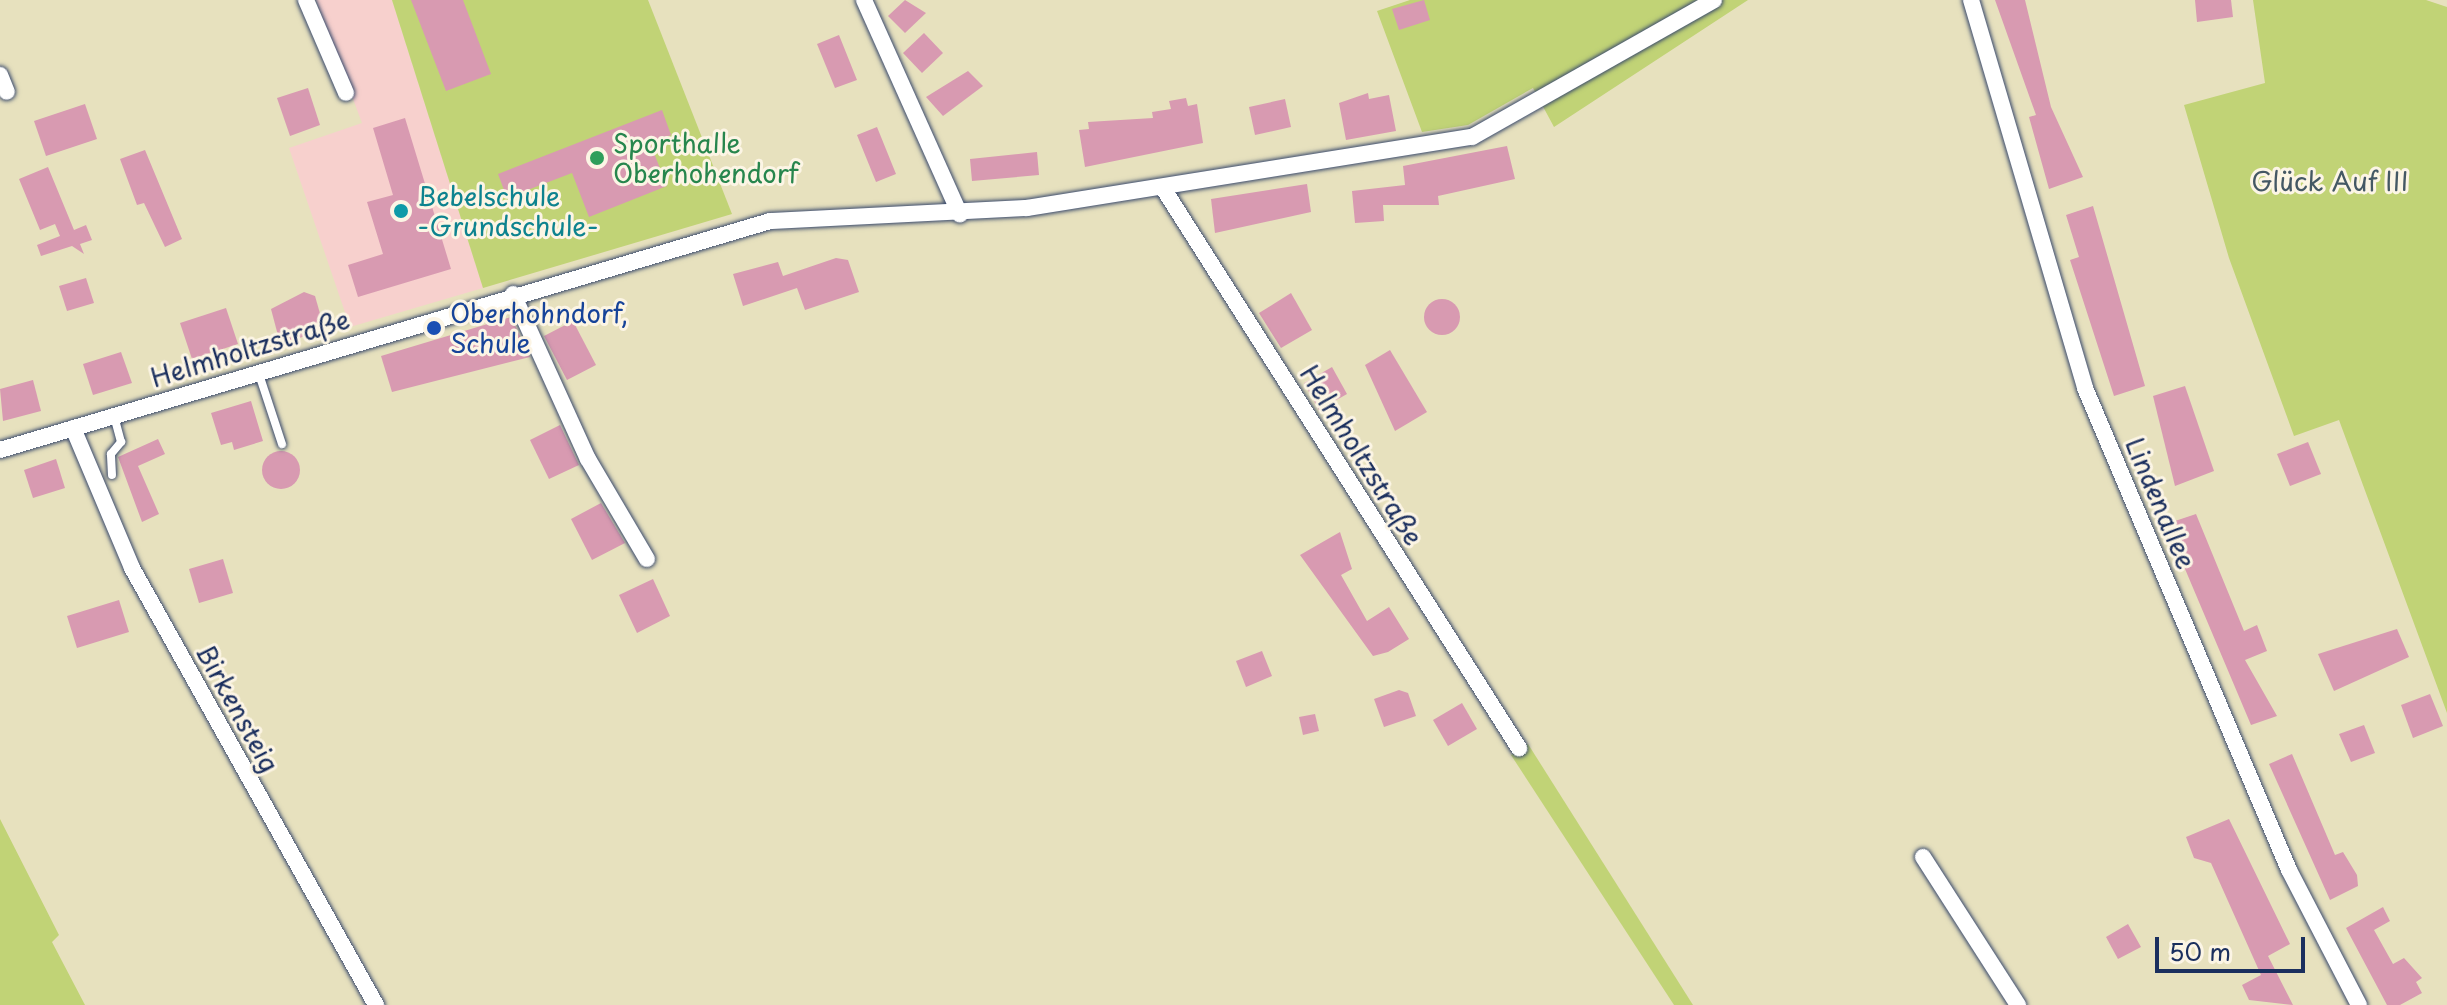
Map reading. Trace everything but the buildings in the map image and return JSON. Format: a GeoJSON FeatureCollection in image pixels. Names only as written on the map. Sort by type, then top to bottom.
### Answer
{"type":"FeatureCollection","features":[{"type":"Feature","properties":{"kind":"street"},"geometry":{"type":"LineString","coordinates":[[306,0],[346,93]]}},
{"type":"Feature","properties":{"kind":"street"},"geometry":{"type":"LineString","coordinates":[[864,0],[960,215]]}},
{"type":"Feature","properties":{"kind":"street","name":"Helmholtzstraße"},"geometry":{"type":"LineString","coordinates":[[0,450],[513,294],[770,221],[960,215],[1163,188],[1472,137],[1714,0]]}},
{"type":"Feature","properties":{"kind":"street","name":"Lindenallee"},"geometry":{"type":"LineString","coordinates":[[1971,0],[2085,388],[2289,870],[2359,1005]]}},
{"type":"Feature","properties":{"kind":"street"},"geometry":{"type":"LineString","coordinates":[[0,75],[7,92]]}},
{"type":"Feature","properties":{"kind":"street","name":"Helmholtzstraße"},"geometry":{"type":"LineString","coordinates":[[1163,188],[1519,748]]}},
{"type":"Feature","properties":{"kind":"street"},"geometry":{"type":"LineString","coordinates":[[513,294],[588,459],[647,559]]}},
{"type":"Feature","properties":{"kind":"street","name":"Birkensteig"},"geometry":{"type":"LineString","coordinates":[[73,428],[132,568],[376,1005]]}},
{"type":"Feature","properties":{"kind":"street"},"geometry":{"type":"LineString","coordinates":[[1923,857],[2018,1005]]}},
{"type":"Feature","properties":{"kind":"lane"},"geometry":{"type":"LineString","coordinates":[[257,371],[282,444]]}},
{"type":"Feature","properties":{"kind":"lane"},"geometry":{"type":"LineString","coordinates":[[112,475],[111,454],[121,442],[113,414]]}},
{"type":"Feature","properties":{"kind":"shaded area"},"geometry":{"type":"Polygon","coordinates":[[[316,0],[392,0],[483,288],[350,327],[289,148],[362,123],[316,0]]]}},
{"type":"Feature","properties":{"kind":"green space"},"geometry":{"type":"Polygon","coordinates":[[[392,0],[648,0],[732,214],[483,288],[392,0]]]}},
{"type":"Feature","properties":{"kind":"green space"},"geometry":{"type":"Polygon","coordinates":[[[1410,0],[1748,0],[1554,127],[1533,88],[1468,125],[1422,132],[1377,11],[1410,0]]]}},
{"type":"Feature","properties":{"kind":"green space","name":"Glück Auf III"},"geometry":{"type":"Polygon","coordinates":[[[2253,0],[2426,0],[2447,7],[2447,713],[2339,420],[2294,436],[2229,258],[2184,105],[2265,83],[2253,0]]]}},
{"type":"Feature","properties":{"kind":"green space"},"geometry":{"type":"Polygon","coordinates":[[[1528,744],[1693,1005],[1674,1005],[1511,755],[1528,744]]]}},
{"type":"Feature","properties":{"kind":"green space"},"geometry":{"type":"Polygon","coordinates":[[[0,819],[59,935],[52,942],[85,1005],[0,1005],[0,819]]]}},
{"type":"Feature","properties":{"kind":"place","name":"Sporthalle Oberhohendorf"},"geometry":{"type":"Point","coordinates":[597,158]}},
{"type":"Feature","properties":{"kind":"place","name":"Bebelschule -Grundschule-"},"geometry":{"type":"Point","coordinates":[401,211]}},
{"type":"Feature","properties":{"kind":"place","name":"Oberhohndorf, Schule"},"geometry":{"type":"Point","coordinates":[434,328]}}]}
